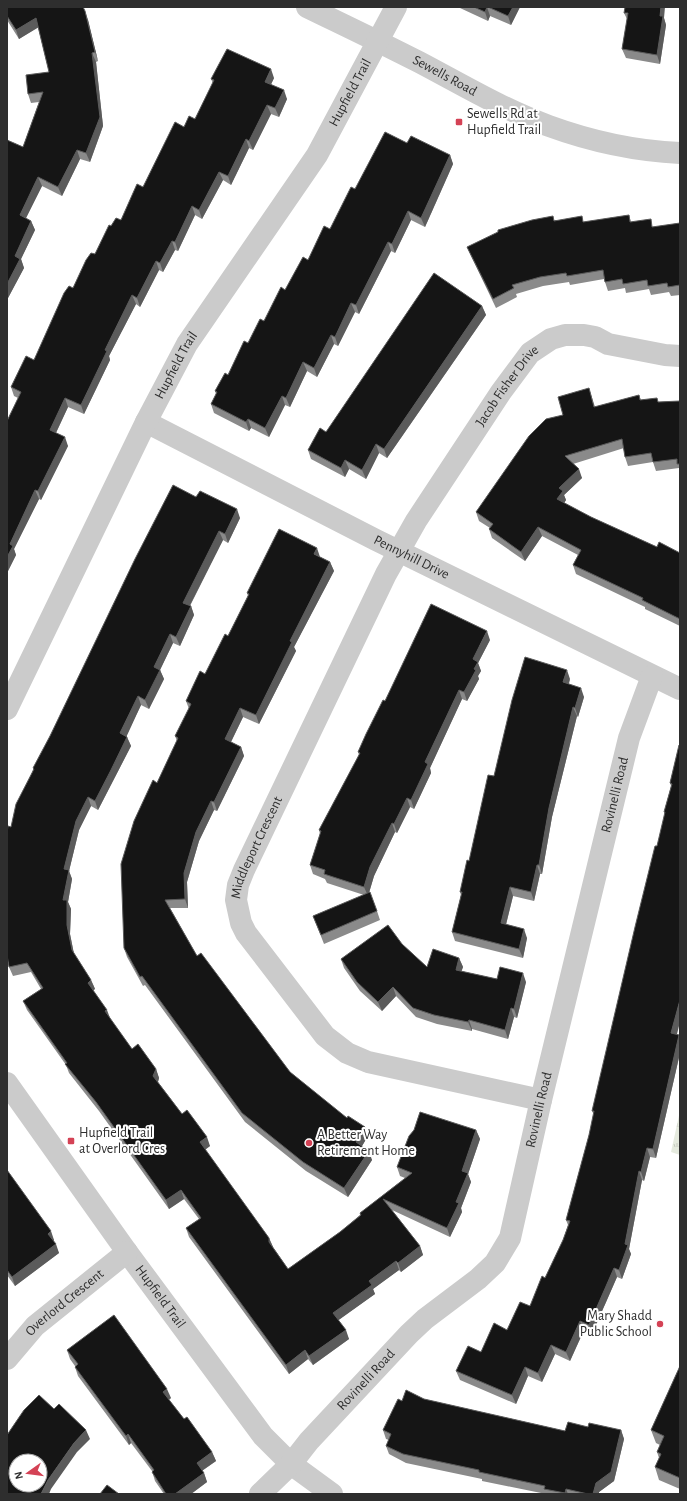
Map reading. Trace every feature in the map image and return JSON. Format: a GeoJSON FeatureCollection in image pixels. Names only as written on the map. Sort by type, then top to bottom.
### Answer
{"type":"FeatureCollection","features":[{"type":"Feature","properties":{"kind":"street","name":"Sewells Road"},"geometry":{"type":"LineString","coordinates":[[307,7],[377,41],[497,103],[549,126],[603,141],[663,152],[680,153]]}},
{"type":"Feature","properties":{"kind":"street","name":"Hupfield Trail"},"geometry":{"type":"LineString","coordinates":[[7,708],[146,422],[187,344],[317,155],[396,7]]}},
{"type":"Feature","properties":{"kind":"street","name":"Jacob Fisher Drive"},"geometry":{"type":"LineString","coordinates":[[399,551],[416,521],[500,392],[530,353],[538,346],[551,339],[566,335],[584,335],[595,337],[608,344],[666,355],[680,356]]}},
{"type":"Feature","properties":{"kind":"street","name":"Pennyhill Drive"},"geometry":{"type":"LineString","coordinates":[[146,422],[399,551],[680,689]]}},
{"type":"Feature","properties":{"kind":"street","name":"Middleport Crescent"},"geometry":{"type":"LineString","coordinates":[[399,551],[386,574],[244,870],[238,885],[236,900],[241,923],[246,933],[325,1036],[347,1053],[368,1062],[541,1100]]}},
{"type":"Feature","properties":{"kind":"street","name":"Rovinelli Road"},"geometry":{"type":"LineString","coordinates":[[291,1464],[309,1441],[425,1319],[478,1279],[495,1263],[510,1238],[541,1100],[629,738],[652,676]]}},
{"type":"Feature","properties":{"kind":"street","name":"Hupfield Trail"},"geometry":{"type":"LineString","coordinates":[[7,1083],[127,1252],[263,1436],[291,1464],[332,1494]]}},
{"type":"Feature","properties":{"kind":"street","name":"Overlord Crescent"},"geometry":{"type":"LineString","coordinates":[[7,1359],[35,1326],[127,1252]]}},
{"type":"Feature","properties":{"kind":"street"},"geometry":{"type":"LineString","coordinates":[[260,1494],[291,1464]]}},
{"type":"Feature","properties":{"kind":"green space"},"geometry":{"type":"Polygon","coordinates":[[[680,1111],[680,1155],[671,1152],[680,1111]]]}},
{"type":"Feature","properties":{"kind":"building"},"geometry":{"type":"Polygon","coordinates":[[[7,7],[83,7],[95,52],[92,53],[100,117],[86,153],[77,150],[58,187],[38,177],[20,215],[31,221],[15,256],[20,259],[7,284],[7,140],[23,147],[43,92],[28,94],[26,75],[49,72],[36,18],[16,30],[7,16],[7,7]]]}},
{"type":"Feature","properties":{"kind":"building"},"geometry":{"type":"Polygon","coordinates":[[[474,7],[487,7],[485,12],[474,7]]]}},
{"type":"Feature","properties":{"kind":"building"},"geometry":{"type":"Polygon","coordinates":[[[488,7],[513,7],[508,16],[488,7]]]}},
{"type":"Feature","properties":{"kind":"building"},"geometry":{"type":"Polygon","coordinates":[[[625,7],[661,7],[660,16],[663,16],[657,55],[622,49],[628,13],[624,13],[625,7]]]}},
{"type":"Feature","properties":{"kind":"building"},"geometry":{"type":"Polygon","coordinates":[[[227,49],[271,69],[265,82],[284,90],[275,108],[267,105],[249,141],[246,139],[228,176],[219,172],[199,210],[192,206],[175,242],[172,241],[160,263],[156,261],[137,298],[132,295],[105,350],[107,351],[81,405],[65,398],[50,430],[65,437],[38,491],[35,490],[10,544],[13,546],[7,557],[7,421],[21,392],[11,387],[26,356],[34,360],[64,293],[69,286],[73,288],[86,260],[91,253],[95,254],[109,225],[111,226],[116,218],[121,220],[137,184],[143,187],[175,122],[184,127],[189,116],[195,119],[214,80],[211,79],[227,49]]]}},
{"type":"Feature","properties":{"kind":"building"},"geometry":{"type":"Polygon","coordinates":[[[385,132],[407,143],[411,136],[450,155],[421,218],[408,211],[392,244],[388,242],[356,305],[351,303],[335,337],[331,335],[314,368],[303,362],[286,398],[282,396],[265,428],[248,419],[246,422],[211,404],[217,392],[215,391],[225,373],[228,375],[244,341],[248,343],[260,319],[264,321],[281,287],[285,290],[303,257],[308,260],[324,226],[330,229],[351,187],[355,189],[385,132]]]}},
{"type":"Feature","properties":{"kind":"building"},"geometry":{"type":"Polygon","coordinates":[[[629,215],[630,222],[651,219],[652,227],[680,223],[680,285],[668,287],[667,283],[648,286],[647,280],[623,284],[622,279],[605,282],[603,270],[567,276],[566,273],[540,277],[512,285],[514,288],[493,299],[467,247],[498,232],[498,230],[532,220],[553,216],[554,221],[582,216],[583,222],[629,215]]]}},
{"type":"Feature","properties":{"kind":"building"},"geometry":{"type":"Polygon","coordinates":[[[434,273],[482,306],[384,449],[376,444],[362,470],[345,460],[341,468],[308,450],[320,428],[326,432],[434,273]]]}},
{"type":"Feature","properties":{"kind":"building"},"geometry":{"type":"Polygon","coordinates":[[[589,388],[594,407],[639,395],[640,400],[657,398],[658,402],[680,401],[680,464],[677,464],[677,459],[653,462],[651,453],[625,457],[622,439],[565,456],[579,469],[559,488],[563,491],[557,499],[591,517],[657,547],[659,542],[680,553],[680,619],[642,600],[643,598],[573,565],[581,550],[538,527],[521,552],[489,529],[493,524],[476,512],[529,436],[546,419],[563,415],[558,397],[589,388]]]}},
{"type":"Feature","properties":{"kind":"building"},"geometry":{"type":"Polygon","coordinates":[[[173,485],[196,497],[200,491],[237,509],[225,534],[219,531],[183,603],[191,606],[176,637],[170,634],[154,667],[160,670],[145,700],[138,696],[120,733],[127,737],[111,770],[95,801],[88,797],[76,821],[64,869],[69,870],[63,900],[67,900],[67,925],[72,950],[91,980],[88,983],[107,1010],[105,1011],[132,1049],[138,1044],[156,1069],[153,1076],[182,1114],[187,1110],[207,1137],[200,1142],[269,1238],[269,1242],[288,1269],[340,1232],[361,1215],[360,1213],[412,1173],[397,1167],[409,1136],[414,1130],[420,1112],[476,1130],[462,1171],[468,1173],[456,1202],[459,1203],[447,1228],[383,1199],[420,1246],[398,1263],[396,1261],[369,1281],[372,1285],[333,1313],[346,1330],[309,1356],[305,1350],[286,1365],[186,1228],[201,1218],[181,1190],[166,1200],[96,1102],[65,1064],[67,1063],[23,1001],[43,988],[27,963],[9,967],[7,955],[8,826],[11,827],[16,804],[34,769],[33,768],[50,736],[135,559],[173,485]]]}},
{"type":"Feature","properties":{"kind":"building"},"geometry":{"type":"Polygon","coordinates":[[[279,529],[317,548],[314,554],[330,562],[290,641],[292,642],[256,715],[240,708],[225,739],[241,747],[214,802],[211,801],[196,832],[184,873],[185,899],[165,900],[197,956],[201,953],[290,1072],[347,1118],[348,1116],[365,1127],[356,1142],[369,1151],[344,1188],[303,1162],[242,1113],[142,976],[140,977],[124,948],[121,864],[134,821],[153,780],[157,783],[178,738],[175,736],[191,704],[186,701],[200,671],[205,674],[225,634],[228,636],[249,594],[247,593],[279,529]]]}},
{"type":"Feature","properties":{"kind":"building"},"geometry":{"type":"Polygon","coordinates":[[[431,604],[487,631],[473,659],[478,662],[474,669],[476,670],[464,692],[459,690],[425,762],[428,764],[411,800],[407,798],[394,824],[392,823],[370,867],[364,887],[324,874],[325,870],[310,865],[321,831],[319,830],[360,753],[358,752],[366,734],[383,700],[385,701],[431,604]]]}},
{"type":"Feature","properties":{"kind":"building"},"geometry":{"type":"Polygon","coordinates":[[[525,657],[567,670],[563,682],[581,688],[575,708],[573,707],[549,808],[539,865],[537,865],[531,892],[510,887],[501,923],[524,929],[519,949],[452,932],[462,892],[460,892],[467,860],[469,861],[488,775],[494,776],[512,700],[525,657]]]}},
{"type":"Feature","properties":{"kind":"building"},"geometry":{"type":"Polygon","coordinates":[[[679,745],[680,1000],[671,1033],[679,1035],[653,1149],[647,1148],[641,1172],[639,1171],[625,1244],[628,1245],[619,1270],[614,1268],[589,1325],[580,1321],[566,1352],[551,1345],[538,1373],[525,1367],[512,1395],[456,1371],[468,1346],[481,1352],[494,1323],[507,1330],[520,1302],[530,1306],[542,1276],[545,1278],[563,1240],[570,1221],[566,1220],[589,1135],[594,1111],[592,1111],[635,927],[672,784],[670,783],[679,745]]]}},
{"type":"Feature","properties":{"kind":"building"},"geometry":{"type":"Polygon","coordinates":[[[370,892],[377,911],[321,935],[313,916],[370,892]]]}},
{"type":"Feature","properties":{"kind":"building"},"geometry":{"type":"Polygon","coordinates":[[[388,925],[402,944],[427,967],[433,949],[459,958],[456,970],[497,979],[500,967],[523,973],[514,1009],[511,1008],[505,1030],[469,1020],[468,1022],[434,1015],[413,1008],[393,987],[378,1002],[357,982],[341,959],[388,925]]]}},
{"type":"Feature","properties":{"kind":"building"},"geometry":{"type":"Polygon","coordinates":[[[7,1170],[51,1231],[48,1234],[56,1244],[12,1277],[7,1270],[7,1170]]]}},
{"type":"Feature","properties":{"kind":"building"},"geometry":{"type":"Polygon","coordinates":[[[114,1315],[167,1389],[163,1392],[184,1419],[187,1417],[212,1452],[197,1463],[204,1473],[175,1494],[166,1494],[152,1472],[154,1470],[128,1434],[126,1436],[75,1367],[78,1364],[67,1350],[114,1315]]]}},
{"type":"Feature","properties":{"kind":"building"},"geometry":{"type":"Polygon","coordinates":[[[680,1366],[680,1478],[655,1467],[661,1454],[657,1452],[664,1436],[651,1430],[680,1366]]]}},
{"type":"Feature","properties":{"kind":"building"},"geometry":{"type":"Polygon","coordinates":[[[406,1390],[424,1399],[565,1431],[568,1422],[588,1427],[589,1423],[621,1430],[611,1472],[596,1483],[593,1494],[566,1489],[565,1493],[544,1489],[545,1486],[479,1472],[479,1470],[403,1454],[386,1446],[391,1434],[383,1430],[398,1399],[402,1401],[406,1390]]]}},
{"type":"Feature","properties":{"kind":"building"},"geometry":{"type":"Polygon","coordinates":[[[39,1395],[54,1409],[59,1404],[86,1430],[74,1443],[48,1480],[48,1453],[8,1453],[8,1493],[41,1494],[7,1494],[7,1435],[24,1410],[39,1395]]]}},
{"type":"Feature","properties":{"kind":"building"},"geometry":{"type":"Polygon","coordinates":[[[107,1485],[119,1494],[100,1494],[107,1485]]]}},
{"type":"Feature","properties":{"kind":"place","name":"Sewells Rd at Hupfield Trail"},"geometry":{"type":"Point","coordinates":[459,122]}},
{"type":"Feature","properties":{"kind":"place","name":"Hupfield Trail at Overlord Cres"},"geometry":{"type":"Point","coordinates":[71,1141]}},
{"type":"Feature","properties":{"kind":"place","name":"A Better Way Retirement Home"},"geometry":{"type":"Point","coordinates":[309,1143]}},
{"type":"Feature","properties":{"kind":"place","name":"Mary Shadd Public School"},"geometry":{"type":"Point","coordinates":[660,1324]}}]}
